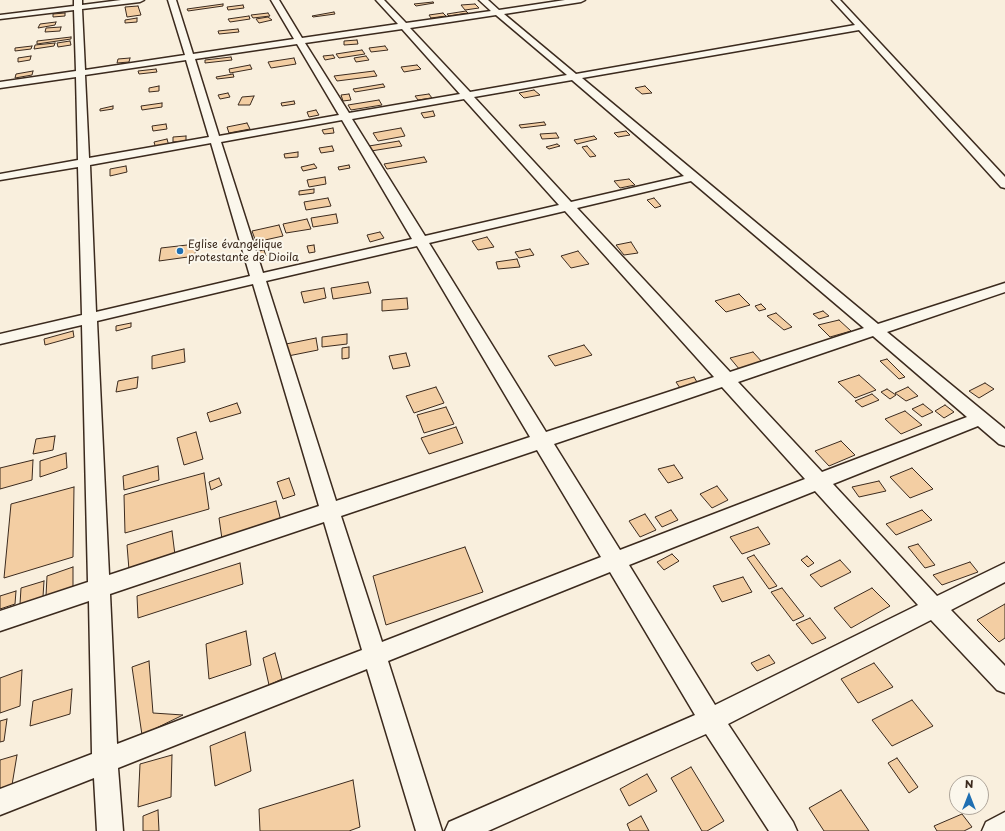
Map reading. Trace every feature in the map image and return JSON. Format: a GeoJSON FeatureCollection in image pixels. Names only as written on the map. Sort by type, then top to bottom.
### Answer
{"type":"FeatureCollection","features":[{"type":"Feature","properties":{"kind":"street"},"geometry":{"type":"LineString","coordinates":[[0,17],[78,4],[140,0]]}},
{"type":"Feature","properties":{"kind":"street"},"geometry":{"type":"LineString","coordinates":[[172,0],[429,831]]}},
{"type":"Feature","properties":{"kind":"street"},"geometry":{"type":"LineString","coordinates":[[275,0],[711,720],[784,831]]}},
{"type":"Feature","properties":{"kind":"street"},"geometry":{"type":"LineString","coordinates":[[380,0],[934,608],[1005,682]]}},
{"type":"Feature","properties":{"kind":"street"},"geometry":{"type":"LineString","coordinates":[[483,0],[1005,439]]}},
{"type":"Feature","properties":{"kind":"street"},"geometry":{"type":"LineString","coordinates":[[0,85],[581,0]]}},
{"type":"Feature","properties":{"kind":"street"},"geometry":{"type":"LineString","coordinates":[[836,0],[1005,184]]}},
{"type":"Feature","properties":{"kind":"street"},"geometry":{"type":"LineString","coordinates":[[78,4],[105,761],[110,831]]}},
{"type":"Feature","properties":{"kind":"street"},"geometry":{"type":"LineString","coordinates":[[0,177],[860,27]]}},
{"type":"Feature","properties":{"kind":"street"},"geometry":{"type":"LineString","coordinates":[[0,339],[694,177]]}},
{"type":"Feature","properties":{"kind":"street"},"geometry":{"type":"LineString","coordinates":[[0,621],[1005,288]]}},
{"type":"Feature","properties":{"kind":"street"},"geometry":{"type":"LineString","coordinates":[[0,802],[980,418]]}},
{"type":"Feature","properties":{"kind":"street"},"geometry":{"type":"LineString","coordinates":[[458,831],[711,720],[1005,572]]}},
{"type":"Feature","properties":{"kind":"street"},"geometry":{"type":"LineString","coordinates":[[995,831],[1005,825]]}},
{"type":"Feature","properties":{"kind":"building"},"geometry":{"type":"Polygon","coordinates":[[[434,3],[416,6],[414,4],[434,3]]]}},
{"type":"Feature","properties":{"kind":"building"},"geometry":{"type":"Polygon","coordinates":[[[223,4],[223,6],[188,11],[187,9],[223,4]]]}},
{"type":"Feature","properties":{"kind":"building"},"geometry":{"type":"Polygon","coordinates":[[[475,4],[479,8],[465,10],[461,5],[475,4]]]}},
{"type":"Feature","properties":{"kind":"building"},"geometry":{"type":"Polygon","coordinates":[[[243,5],[244,8],[228,10],[227,7],[243,5]]]}},
{"type":"Feature","properties":{"kind":"building"},"geometry":{"type":"Polygon","coordinates":[[[138,6],[141,15],[127,17],[125,7],[138,6]]]}},
{"type":"Feature","properties":{"kind":"building"},"geometry":{"type":"Polygon","coordinates":[[[466,11],[468,13],[449,16],[447,14],[466,11]]]}},
{"type":"Feature","properties":{"kind":"building"},"geometry":{"type":"Polygon","coordinates":[[[334,12],[335,14],[312,16],[334,12]]]}},
{"type":"Feature","properties":{"kind":"building"},"geometry":{"type":"Polygon","coordinates":[[[65,13],[65,16],[53,17],[53,14],[65,13]]]}},
{"type":"Feature","properties":{"kind":"building"},"geometry":{"type":"Polygon","coordinates":[[[268,13],[270,16],[253,18],[251,15],[268,13]]]}},
{"type":"Feature","properties":{"kind":"building"},"geometry":{"type":"Polygon","coordinates":[[[443,13],[446,16],[431,18],[429,15],[443,13]]]}},
{"type":"Feature","properties":{"kind":"building"},"geometry":{"type":"Polygon","coordinates":[[[249,16],[250,19],[230,22],[228,19],[249,16]]]}},
{"type":"Feature","properties":{"kind":"building"},"geometry":{"type":"Polygon","coordinates":[[[268,17],[272,20],[259,23],[256,19],[268,17]]]}},
{"type":"Feature","properties":{"kind":"building"},"geometry":{"type":"Polygon","coordinates":[[[137,18],[137,22],[125,23],[125,20],[137,18]]]}},
{"type":"Feature","properties":{"kind":"building"},"geometry":{"type":"Polygon","coordinates":[[[56,22],[55,25],[38,28],[40,24],[56,22]]]}},
{"type":"Feature","properties":{"kind":"building"},"geometry":{"type":"Polygon","coordinates":[[[61,27],[60,31],[45,32],[46,28],[61,27]]]}},
{"type":"Feature","properties":{"kind":"building"},"geometry":{"type":"Polygon","coordinates":[[[238,29],[239,32],[219,34],[218,31],[238,29]]]}},
{"type":"Feature","properties":{"kind":"building"},"geometry":{"type":"Polygon","coordinates":[[[71,37],[71,39],[37,44],[37,41],[71,37]]]}},
{"type":"Feature","properties":{"kind":"building"},"geometry":{"type":"Polygon","coordinates":[[[357,40],[358,44],[344,45],[344,41],[357,40]]]}},
{"type":"Feature","properties":{"kind":"building"},"geometry":{"type":"Polygon","coordinates":[[[70,41],[71,45],[58,47],[57,43],[70,41]]]}},
{"type":"Feature","properties":{"kind":"building"},"geometry":{"type":"Polygon","coordinates":[[[55,43],[54,46],[34,49],[35,45],[55,43]]]}},
{"type":"Feature","properties":{"kind":"building"},"geometry":{"type":"Polygon","coordinates":[[[32,46],[31,49],[15,51],[15,48],[32,46]]]}},
{"type":"Feature","properties":{"kind":"building"},"geometry":{"type":"Polygon","coordinates":[[[385,46],[388,50],[371,52],[369,48],[385,46]]]}},
{"type":"Feature","properties":{"kind":"building"},"geometry":{"type":"Polygon","coordinates":[[[362,50],[365,54],[339,58],[336,54],[362,50]]]}},
{"type":"Feature","properties":{"kind":"building"},"geometry":{"type":"Polygon","coordinates":[[[333,55],[335,58],[325,60],[323,56],[333,55]]]}},
{"type":"Feature","properties":{"kind":"building"},"geometry":{"type":"Polygon","coordinates":[[[31,56],[30,60],[18,62],[18,58],[31,56]]]}},
{"type":"Feature","properties":{"kind":"building"},"geometry":{"type":"Polygon","coordinates":[[[366,56],[369,60],[356,62],[354,58],[366,56]]]}},
{"type":"Feature","properties":{"kind":"building"},"geometry":{"type":"Polygon","coordinates":[[[231,57],[232,60],[205,63],[205,60],[231,57]]]}},
{"type":"Feature","properties":{"kind":"building"},"geometry":{"type":"Polygon","coordinates":[[[130,58],[129,62],[117,63],[118,59],[130,58]]]}},
{"type":"Feature","properties":{"kind":"building"},"geometry":{"type":"Polygon","coordinates":[[[294,58],[296,64],[271,68],[268,62],[294,58]]]}},
{"type":"Feature","properties":{"kind":"building"},"geometry":{"type":"Polygon","coordinates":[[[250,65],[252,69],[230,73],[229,69],[250,65]]]}},
{"type":"Feature","properties":{"kind":"building"},"geometry":{"type":"Polygon","coordinates":[[[417,65],[421,69],[404,72],[401,67],[417,65]]]}},
{"type":"Feature","properties":{"kind":"building"},"geometry":{"type":"Polygon","coordinates":[[[156,69],[157,72],[139,74],[138,71],[156,69]]]}},
{"type":"Feature","properties":{"kind":"building"},"geometry":{"type":"Polygon","coordinates":[[[33,71],[32,75],[15,78],[16,74],[33,71]]]}},
{"type":"Feature","properties":{"kind":"building"},"geometry":{"type":"Polygon","coordinates":[[[374,71],[377,76],[337,81],[334,76],[374,71]]]}},
{"type":"Feature","properties":{"kind":"building"},"geometry":{"type":"Polygon","coordinates":[[[233,74],[234,77],[217,79],[216,77],[233,74]]]}},
{"type":"Feature","properties":{"kind":"building"},"geometry":{"type":"Polygon","coordinates":[[[383,84],[385,87],[355,92],[353,89],[383,84]]]}},
{"type":"Feature","properties":{"kind":"building"},"geometry":{"type":"Polygon","coordinates":[[[159,86],[159,91],[149,92],[149,88],[159,86]]]}},
{"type":"Feature","properties":{"kind":"building"},"geometry":{"type":"Polygon","coordinates":[[[645,86],[652,93],[642,94],[635,88],[645,86]]]}},
{"type":"Feature","properties":{"kind":"building"},"geometry":{"type":"Polygon","coordinates":[[[534,90],[540,95],[524,98],[519,93],[534,90]]]}},
{"type":"Feature","properties":{"kind":"building"},"geometry":{"type":"Polygon","coordinates":[[[228,93],[230,97],[220,99],[218,95],[228,93]]]}},
{"type":"Feature","properties":{"kind":"building"},"geometry":{"type":"Polygon","coordinates":[[[349,94],[351,100],[343,101],[341,95],[349,94]]]}},
{"type":"Feature","properties":{"kind":"building"},"geometry":{"type":"Polygon","coordinates":[[[429,94],[432,98],[418,100],[415,96],[429,94]]]}},
{"type":"Feature","properties":{"kind":"building"},"geometry":{"type":"Polygon","coordinates":[[[254,96],[250,105],[238,105],[242,97],[254,96]]]}},
{"type":"Feature","properties":{"kind":"building"},"geometry":{"type":"Polygon","coordinates":[[[379,100],[382,105],[351,110],[348,105],[379,100]]]}},
{"type":"Feature","properties":{"kind":"building"},"geometry":{"type":"Polygon","coordinates":[[[294,101],[295,104],[282,106],[281,103],[294,101]]]}},
{"type":"Feature","properties":{"kind":"building"},"geometry":{"type":"Polygon","coordinates":[[[162,103],[162,107],[142,110],[141,106],[162,103]]]}},
{"type":"Feature","properties":{"kind":"building"},"geometry":{"type":"Polygon","coordinates":[[[113,106],[113,109],[100,111],[100,109],[113,106]]]}},
{"type":"Feature","properties":{"kind":"building"},"geometry":{"type":"Polygon","coordinates":[[[316,110],[319,115],[309,117],[307,112],[316,110]]]}},
{"type":"Feature","properties":{"kind":"building"},"geometry":{"type":"Polygon","coordinates":[[[433,111],[435,116],[424,118],[421,113],[433,111]]]}},
{"type":"Feature","properties":{"kind":"building"},"geometry":{"type":"Polygon","coordinates":[[[544,122],[546,125],[521,128],[519,125],[544,122]]]}},
{"type":"Feature","properties":{"kind":"building"},"geometry":{"type":"Polygon","coordinates":[[[247,123],[250,129],[229,133],[227,127],[247,123]]]}},
{"type":"Feature","properties":{"kind":"building"},"geometry":{"type":"Polygon","coordinates":[[[166,124],[167,129],[153,131],[152,126],[166,124]]]}},
{"type":"Feature","properties":{"kind":"building"},"geometry":{"type":"Polygon","coordinates":[[[333,128],[334,133],[324,134],[322,130],[333,128]]]}},
{"type":"Feature","properties":{"kind":"building"},"geometry":{"type":"Polygon","coordinates":[[[401,128],[405,136],[378,141],[373,133],[401,128]]]}},
{"type":"Feature","properties":{"kind":"building"},"geometry":{"type":"Polygon","coordinates":[[[626,131],[630,135],[618,137],[614,133],[626,131]]]}},
{"type":"Feature","properties":{"kind":"building"},"geometry":{"type":"Polygon","coordinates":[[[556,133],[559,138],[542,139],[540,134],[556,133]]]}},
{"type":"Feature","properties":{"kind":"building"},"geometry":{"type":"Polygon","coordinates":[[[186,136],[186,141],[173,142],[173,137],[186,136]]]}},
{"type":"Feature","properties":{"kind":"building"},"geometry":{"type":"Polygon","coordinates":[[[594,136],[597,139],[577,144],[574,140],[594,136]]]}},
{"type":"Feature","properties":{"kind":"building"},"geometry":{"type":"Polygon","coordinates":[[[167,139],[169,146],[156,149],[154,142],[167,139]]]}},
{"type":"Feature","properties":{"kind":"building"},"geometry":{"type":"Polygon","coordinates":[[[399,141],[402,146],[371,151],[369,146],[399,141]]]}},
{"type":"Feature","properties":{"kind":"building"},"geometry":{"type":"Polygon","coordinates":[[[557,144],[560,146],[549,149],[546,147],[557,144]]]}},
{"type":"Feature","properties":{"kind":"building"},"geometry":{"type":"Polygon","coordinates":[[[332,146],[334,151],[321,153],[319,148],[332,146]]]}},
{"type":"Feature","properties":{"kind":"building"},"geometry":{"type":"Polygon","coordinates":[[[587,146],[596,156],[590,157],[582,147],[587,146]]]}},
{"type":"Feature","properties":{"kind":"building"},"geometry":{"type":"Polygon","coordinates":[[[298,152],[298,157],[285,158],[284,154],[298,152]]]}},
{"type":"Feature","properties":{"kind":"building"},"geometry":{"type":"Polygon","coordinates":[[[424,157],[427,162],[387,169],[384,164],[424,157]]]}},
{"type":"Feature","properties":{"kind":"building"},"geometry":{"type":"Polygon","coordinates":[[[314,164],[317,168],[303,171],[301,167],[314,164]]]}},
{"type":"Feature","properties":{"kind":"building"},"geometry":{"type":"Polygon","coordinates":[[[349,165],[350,168],[339,170],[338,167],[349,165]]]}},
{"type":"Feature","properties":{"kind":"building"},"geometry":{"type":"Polygon","coordinates":[[[126,166],[127,172],[110,176],[110,169],[126,166]]]}},
{"type":"Feature","properties":{"kind":"building"},"geometry":{"type":"Polygon","coordinates":[[[325,177],[326,184],[309,187],[307,180],[325,177]]]}},
{"type":"Feature","properties":{"kind":"building"},"geometry":{"type":"Polygon","coordinates":[[[629,179],[635,185],[620,188],[614,181],[629,179]]]}},
{"type":"Feature","properties":{"kind":"building"},"geometry":{"type":"Polygon","coordinates":[[[314,189],[314,193],[299,195],[299,191],[314,189]]]}},
{"type":"Feature","properties":{"kind":"building"},"geometry":{"type":"Polygon","coordinates":[[[328,198],[331,206],[306,210],[304,202],[328,198]]]}},
{"type":"Feature","properties":{"kind":"building"},"geometry":{"type":"Polygon","coordinates":[[[654,198],[661,206],[655,208],[647,200],[654,198]]]}},
{"type":"Feature","properties":{"kind":"building"},"geometry":{"type":"Polygon","coordinates":[[[336,214],[338,223],[313,227],[311,218],[336,214]]]}},
{"type":"Feature","properties":{"kind":"building"},"geometry":{"type":"Polygon","coordinates":[[[307,219],[311,229],[286,233],[283,224],[307,219]]]}},
{"type":"Feature","properties":{"kind":"building"},"geometry":{"type":"Polygon","coordinates":[[[279,225],[283,236],[256,242],[252,231],[279,225]]]}},
{"type":"Feature","properties":{"kind":"building"},"geometry":{"type":"Polygon","coordinates":[[[380,232],[384,238],[370,242],[367,235],[380,232]]]}},
{"type":"Feature","properties":{"kind":"building"},"geometry":{"type":"Polygon","coordinates":[[[487,237],[494,247],[478,250],[472,241],[487,237]]]}},
{"type":"Feature","properties":{"kind":"building"},"geometry":{"type":"Polygon","coordinates":[[[631,242],[638,253],[624,255],[616,245],[631,242]]]}},
{"type":"Feature","properties":{"kind":"building"},"geometry":{"type":"Polygon","coordinates":[[[196,244],[195,256],[159,261],[161,248],[196,244]]]}},
{"type":"Feature","properties":{"kind":"building"},"geometry":{"type":"Polygon","coordinates":[[[314,245],[315,252],[309,253],[307,246],[314,245]]]}},
{"type":"Feature","properties":{"kind":"building"},"geometry":{"type":"Polygon","coordinates":[[[530,249],[534,255],[519,258],[515,252],[530,249]]]}},
{"type":"Feature","properties":{"kind":"building"},"geometry":{"type":"Polygon","coordinates":[[[264,250],[266,256],[255,258],[254,252],[264,250]]]}},
{"type":"Feature","properties":{"kind":"building"},"geometry":{"type":"Polygon","coordinates":[[[578,251],[589,264],[571,268],[561,256],[578,251]]]}},
{"type":"Feature","properties":{"kind":"building"},"geometry":{"type":"Polygon","coordinates":[[[517,259],[520,267],[498,269],[496,262],[517,259]]]}},
{"type":"Feature","properties":{"kind":"building"},"geometry":{"type":"Polygon","coordinates":[[[368,282],[371,293],[333,299],[331,288],[368,282]]]}},
{"type":"Feature","properties":{"kind":"building"},"geometry":{"type":"Polygon","coordinates":[[[324,288],[326,298],[304,303],[301,292],[324,288]]]}},
{"type":"Feature","properties":{"kind":"building"},"geometry":{"type":"Polygon","coordinates":[[[739,294],[750,305],[726,312],[715,301],[739,294]]]}},
{"type":"Feature","properties":{"kind":"building"},"geometry":{"type":"Polygon","coordinates":[[[407,298],[408,309],[382,311],[382,300],[407,298]]]}},
{"type":"Feature","properties":{"kind":"building"},"geometry":{"type":"Polygon","coordinates":[[[761,304],[766,309],[759,311],[755,306],[761,304]]]}},
{"type":"Feature","properties":{"kind":"building"},"geometry":{"type":"Polygon","coordinates":[[[823,311],[829,316],[819,319],[813,314],[823,311]]]}},
{"type":"Feature","properties":{"kind":"building"},"geometry":{"type":"Polygon","coordinates":[[[776,313],[792,327],[784,330],[767,316],[776,313]]]}},
{"type":"Feature","properties":{"kind":"building"},"geometry":{"type":"Polygon","coordinates":[[[839,320],[851,331],[830,337],[818,325],[839,320]]]}},
{"type":"Feature","properties":{"kind":"building"},"geometry":{"type":"Polygon","coordinates":[[[131,323],[131,327],[116,331],[116,326],[131,323]]]}},
{"type":"Feature","properties":{"kind":"building"},"geometry":{"type":"Polygon","coordinates":[[[73,331],[74,337],[45,345],[44,339],[73,331]]]}},
{"type":"Feature","properties":{"kind":"building"},"geometry":{"type":"Polygon","coordinates":[[[347,334],[347,344],[322,347],[322,337],[347,334]]]}},
{"type":"Feature","properties":{"kind":"building"},"geometry":{"type":"Polygon","coordinates":[[[316,338],[318,350],[288,356],[286,344],[316,338]]]}},
{"type":"Feature","properties":{"kind":"building"},"geometry":{"type":"Polygon","coordinates":[[[584,345],[592,355],[555,366],[548,356],[584,345]]]}},
{"type":"Feature","properties":{"kind":"building"},"geometry":{"type":"Polygon","coordinates":[[[349,347],[349,358],[342,359],[342,348],[349,347]]]}},
{"type":"Feature","properties":{"kind":"building"},"geometry":{"type":"Polygon","coordinates":[[[184,349],[185,362],[152,369],[152,356],[184,349]]]}},
{"type":"Feature","properties":{"kind":"building"},"geometry":{"type":"Polygon","coordinates":[[[753,352],[764,364],[740,370],[730,358],[753,352]]]}},
{"type":"Feature","properties":{"kind":"building"},"geometry":{"type":"Polygon","coordinates":[[[406,353],[410,366],[393,369],[389,356],[406,353]]]}},
{"type":"Feature","properties":{"kind":"building"},"geometry":{"type":"Polygon","coordinates":[[[887,359],[905,377],[899,379],[880,361],[887,359]]]}},
{"type":"Feature","properties":{"kind":"building"},"geometry":{"type":"Polygon","coordinates":[[[859,375],[876,390],[855,398],[838,382],[859,375]]]}},
{"type":"Feature","properties":{"kind":"building"},"geometry":{"type":"Polygon","coordinates":[[[138,377],[137,388],[116,392],[118,381],[138,377]]]}},
{"type":"Feature","properties":{"kind":"building"},"geometry":{"type":"Polygon","coordinates":[[[694,377],[700,387],[682,391],[676,382],[694,377]]]}},
{"type":"Feature","properties":{"kind":"building"},"geometry":{"type":"Polygon","coordinates":[[[985,383],[994,389],[979,398],[969,391],[985,383]]]}},
{"type":"Feature","properties":{"kind":"building"},"geometry":{"type":"Polygon","coordinates":[[[436,387],[444,403],[414,413],[406,396],[436,387]]]}},
{"type":"Feature","properties":{"kind":"building"},"geometry":{"type":"Polygon","coordinates":[[[908,387],[918,396],[906,401],[895,393],[908,387]]]}},
{"type":"Feature","properties":{"kind":"building"},"geometry":{"type":"Polygon","coordinates":[[[887,389],[896,395],[890,399],[881,392],[887,389]]]}},
{"type":"Feature","properties":{"kind":"building"},"geometry":{"type":"Polygon","coordinates":[[[872,394],[879,400],[862,407],[855,401],[872,394]]]}},
{"type":"Feature","properties":{"kind":"building"},"geometry":{"type":"Polygon","coordinates":[[[237,403],[241,413],[210,422],[207,413],[237,403]]]}},
{"type":"Feature","properties":{"kind":"building"},"geometry":{"type":"Polygon","coordinates":[[[923,404],[933,412],[922,417],[912,409],[923,404]]]}},
{"type":"Feature","properties":{"kind":"building"},"geometry":{"type":"Polygon","coordinates":[[[945,405],[954,412],[944,418],[935,411],[945,405]]]}},
{"type":"Feature","properties":{"kind":"building"},"geometry":{"type":"Polygon","coordinates":[[[446,407],[454,424],[424,433],[417,415],[446,407]]]}},
{"type":"Feature","properties":{"kind":"building"},"geometry":{"type":"Polygon","coordinates":[[[905,411],[922,425],[901,434],[885,419],[905,411]]]}},
{"type":"Feature","properties":{"kind":"building"},"geometry":{"type":"Polygon","coordinates":[[[456,427],[463,443],[429,454],[421,438],[456,427]]]}},
{"type":"Feature","properties":{"kind":"building"},"geometry":{"type":"Polygon","coordinates":[[[196,432],[203,459],[184,465],[177,438],[196,432]]]}},
{"type":"Feature","properties":{"kind":"building"},"geometry":{"type":"Polygon","coordinates":[[[55,436],[53,450],[33,454],[36,439],[55,436]]]}},
{"type":"Feature","properties":{"kind":"building"},"geometry":{"type":"Polygon","coordinates":[[[841,441],[855,455],[829,466],[815,451],[841,441]]]}},
{"type":"Feature","properties":{"kind":"building"},"geometry":{"type":"Polygon","coordinates":[[[66,453],[67,468],[40,477],[40,461],[66,453]]]}},
{"type":"Feature","properties":{"kind":"building"},"geometry":{"type":"Polygon","coordinates":[[[33,460],[32,480],[0,489],[0,468],[33,460]]]}},
{"type":"Feature","properties":{"kind":"building"},"geometry":{"type":"Polygon","coordinates":[[[674,465],[683,478],[668,483],[658,469],[674,465]]]}},
{"type":"Feature","properties":{"kind":"building"},"geometry":{"type":"Polygon","coordinates":[[[158,466],[159,480],[124,490],[123,476],[158,466]]]}},
{"type":"Feature","properties":{"kind":"building"},"geometry":{"type":"Polygon","coordinates":[[[912,468],[933,489],[910,498],[890,477],[912,468]]]}},
{"type":"Feature","properties":{"kind":"building"},"geometry":{"type":"Polygon","coordinates":[[[204,473],[209,509],[125,533],[124,495],[204,473]]]}},
{"type":"Feature","properties":{"kind":"building"},"geometry":{"type":"Polygon","coordinates":[[[219,478],[222,485],[211,490],[209,482],[219,478]]]}},
{"type":"Feature","properties":{"kind":"building"},"geometry":{"type":"Polygon","coordinates":[[[289,478],[295,495],[283,499],[277,482],[289,478]]]}},
{"type":"Feature","properties":{"kind":"building"},"geometry":{"type":"Polygon","coordinates":[[[879,481],[886,491],[859,497],[852,487],[879,481]]]}},
{"type":"Feature","properties":{"kind":"building"},"geometry":{"type":"Polygon","coordinates":[[[717,486],[728,500],[712,508],[700,494],[717,486]]]}},
{"type":"Feature","properties":{"kind":"building"},"geometry":{"type":"Polygon","coordinates":[[[74,487],[73,557],[4,578],[11,504],[74,487]]]}},
{"type":"Feature","properties":{"kind":"building"},"geometry":{"type":"Polygon","coordinates":[[[276,501],[281,521],[222,539],[219,518],[276,501]]]}},
{"type":"Feature","properties":{"kind":"building"},"geometry":{"type":"Polygon","coordinates":[[[671,510],[678,520],[662,527],[655,517],[671,510]]]}},
{"type":"Feature","properties":{"kind":"building"},"geometry":{"type":"Polygon","coordinates":[[[922,510],[932,520],[896,535],[886,524],[922,510]]]}},
{"type":"Feature","properties":{"kind":"building"},"geometry":{"type":"Polygon","coordinates":[[[645,514],[656,530],[640,537],[629,521],[645,514]]]}},
{"type":"Feature","properties":{"kind":"building"},"geometry":{"type":"Polygon","coordinates":[[[758,527],[770,544],[742,554],[730,537],[758,527]]]}},
{"type":"Feature","properties":{"kind":"building"},"geometry":{"type":"Polygon","coordinates":[[[172,531],[175,555],[129,570],[127,545],[172,531]]]}},
{"type":"Feature","properties":{"kind":"building"},"geometry":{"type":"Polygon","coordinates":[[[918,544],[935,565],[925,568],[908,547],[918,544]]]}},
{"type":"Feature","properties":{"kind":"building"},"geometry":{"type":"Polygon","coordinates":[[[465,547],[483,592],[386,625],[373,576],[465,547]]]}},
{"type":"Feature","properties":{"kind":"building"},"geometry":{"type":"Polygon","coordinates":[[[672,554],[679,561],[664,570],[657,562],[672,554]]]}},
{"type":"Feature","properties":{"kind":"building"},"geometry":{"type":"Polygon","coordinates":[[[754,555],[777,586],[769,589],[747,558],[754,555]]]}},
{"type":"Feature","properties":{"kind":"building"},"geometry":{"type":"Polygon","coordinates":[[[807,556],[814,563],[808,567],[801,560],[807,556]]]}},
{"type":"Feature","properties":{"kind":"building"},"geometry":{"type":"Polygon","coordinates":[[[840,560],[851,572],[821,587],[810,575],[840,560]]]}},
{"type":"Feature","properties":{"kind":"building"},"geometry":{"type":"Polygon","coordinates":[[[970,562],[978,572],[942,585],[933,575],[970,562]]]}},
{"type":"Feature","properties":{"kind":"building"},"geometry":{"type":"Polygon","coordinates":[[[240,563],[243,584],[138,618],[137,596],[240,563]]]}},
{"type":"Feature","properties":{"kind":"building"},"geometry":{"type":"Polygon","coordinates":[[[73,567],[73,587],[46,596],[47,576],[73,567]]]}},
{"type":"Feature","properties":{"kind":"building"},"geometry":{"type":"Polygon","coordinates":[[[743,577],[752,592],[722,602],[713,586],[743,577]]]}},
{"type":"Feature","properties":{"kind":"building"},"geometry":{"type":"Polygon","coordinates":[[[44,581],[43,597],[20,604],[21,588],[44,581]]]}},
{"type":"Feature","properties":{"kind":"building"},"geometry":{"type":"Polygon","coordinates":[[[782,588],[804,616],[793,621],[771,592],[782,588]]]}},
{"type":"Feature","properties":{"kind":"building"},"geometry":{"type":"Polygon","coordinates":[[[872,588],[890,606],[851,628],[834,608],[872,588]]]}},
{"type":"Feature","properties":{"kind":"building"},"geometry":{"type":"Polygon","coordinates":[[[16,591],[15,604],[0,609],[0,596],[16,591]]]}},
{"type":"Feature","properties":{"kind":"building"},"geometry":{"type":"Polygon","coordinates":[[[1005,604],[1005,638],[999,642],[977,620],[1005,604]]]}},
{"type":"Feature","properties":{"kind":"building"},"geometry":{"type":"Polygon","coordinates":[[[810,618],[826,638],[812,644],[796,624],[810,618]]]}},
{"type":"Feature","properties":{"kind":"building"},"geometry":{"type":"Polygon","coordinates":[[[246,631],[251,665],[209,679],[206,644],[246,631]]]}},
{"type":"Feature","properties":{"kind":"building"},"geometry":{"type":"Polygon","coordinates":[[[275,653],[282,679],[269,685],[263,658],[275,653]]]}},
{"type":"Feature","properties":{"kind":"building"},"geometry":{"type":"Polygon","coordinates":[[[769,655],[775,663],[757,671],[751,663],[769,655]]]}},
{"type":"Feature","properties":{"kind":"building"},"geometry":{"type":"Polygon","coordinates":[[[149,661],[153,713],[183,715],[142,735],[132,667],[149,661]]]}},
{"type":"Feature","properties":{"kind":"building"},"geometry":{"type":"Polygon","coordinates":[[[874,663],[893,687],[858,703],[841,679],[874,663]]]}},
{"type":"Feature","properties":{"kind":"building"},"geometry":{"type":"Polygon","coordinates":[[[22,670],[20,706],[0,713],[0,678],[22,670]]]}},
{"type":"Feature","properties":{"kind":"building"},"geometry":{"type":"Polygon","coordinates":[[[72,689],[70,714],[30,726],[33,701],[72,689]]]}},
{"type":"Feature","properties":{"kind":"building"},"geometry":{"type":"Polygon","coordinates":[[[912,700],[933,726],[892,746],[872,720],[912,700]]]}},
{"type":"Feature","properties":{"kind":"building"},"geometry":{"type":"Polygon","coordinates":[[[7,719],[4,741],[0,742],[0,721],[7,719]]]}},
{"type":"Feature","properties":{"kind":"building"},"geometry":{"type":"Polygon","coordinates":[[[245,732],[251,771],[215,786],[210,746],[245,732]]]}},
{"type":"Feature","properties":{"kind":"building"},"geometry":{"type":"Polygon","coordinates":[[[17,755],[12,785],[0,788],[0,760],[17,755]]]}},
{"type":"Feature","properties":{"kind":"building"},"geometry":{"type":"Polygon","coordinates":[[[172,755],[171,797],[138,807],[140,764],[172,755]]]}},
{"type":"Feature","properties":{"kind":"building"},"geometry":{"type":"Polygon","coordinates":[[[897,758],[918,787],[909,793],[888,763],[897,758]]]}},
{"type":"Feature","properties":{"kind":"building"},"geometry":{"type":"Polygon","coordinates":[[[691,767],[724,821],[707,831],[702,831],[671,778],[691,767]]]}},
{"type":"Feature","properties":{"kind":"building"},"geometry":{"type":"Polygon","coordinates":[[[647,774],[657,791],[629,806],[620,789],[647,774]]]}},
{"type":"Feature","properties":{"kind":"building"},"geometry":{"type":"Polygon","coordinates":[[[353,780],[360,827],[349,831],[260,831],[259,809],[353,780]]]}},
{"type":"Feature","properties":{"kind":"building"},"geometry":{"type":"Polygon","coordinates":[[[841,790],[869,831],[824,831],[809,808],[841,790]]]}},
{"type":"Feature","properties":{"kind":"building"},"geometry":{"type":"Polygon","coordinates":[[[158,810],[159,831],[143,831],[143,816],[158,810]]]}},
{"type":"Feature","properties":{"kind":"building"},"geometry":{"type":"Polygon","coordinates":[[[963,815],[972,827],[964,831],[937,831],[934,826],[963,815]]]}},
{"type":"Feature","properties":{"kind":"building"},"geometry":{"type":"Polygon","coordinates":[[[641,816],[649,831],[630,831],[627,824],[641,816]]]}},
{"type":"Feature","properties":{"kind":"place","name":"Eglise évangélique protestante de Dioila"},"geometry":{"type":"Point","coordinates":[180,251]}}]}
